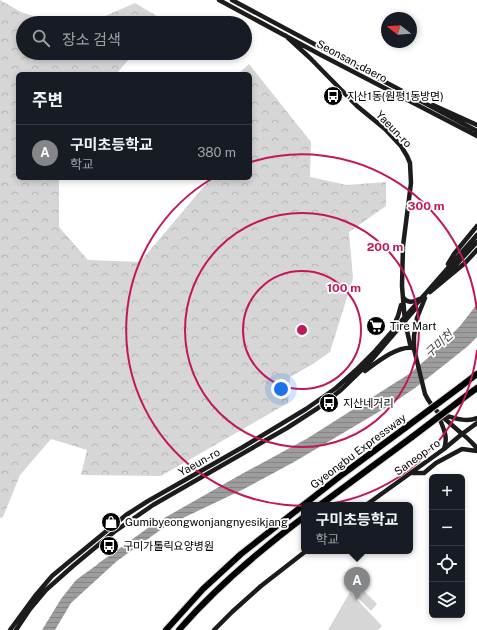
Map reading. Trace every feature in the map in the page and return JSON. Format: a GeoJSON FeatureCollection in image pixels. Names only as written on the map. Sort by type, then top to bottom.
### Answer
{"type":"FeatureCollection","features":[{"type":"Feature","properties":{"kind":"highway","name":"Gyeongbu Expressway"},"geometry":{"type":"LineString","coordinates":[[306,502],[477,374]]}},
{"type":"Feature","properties":{"kind":"highway","name":"Gyeongbu Expressway"},"geometry":{"type":"LineString","coordinates":[[324,502],[477,388]]}},
{"type":"Feature","properties":{"kind":"highway","name":"Gyeongbu Expressway"},"geometry":{"type":"LineString","coordinates":[[166,630],[187,605],[221,572],[241,554],[301,506]]}},
{"type":"Feature","properties":{"kind":"highway"},"geometry":{"type":"LineString","coordinates":[[179,630],[220,586],[301,519]]}},
{"type":"Feature","properties":{"kind":"street","name":"Seonsan-daero"},"geometry":{"type":"LineString","coordinates":[[219,0],[249,16]]}},
{"type":"Feature","properties":{"kind":"street","name":"Seonsan-daero"},"geometry":{"type":"LineString","coordinates":[[232,0],[477,131]]}},
{"type":"Feature","properties":{"kind":"street","name":"Seonsan-daero"},"geometry":{"type":"LineString","coordinates":[[252,18],[477,136]]}},
{"type":"Feature","properties":{"kind":"street","name":"Yaeun-ro"},"geometry":{"type":"LineString","coordinates":[[16,630],[30,609],[46,590],[114,532],[159,502],[287,428],[318,408],[354,378],[369,363],[404,319],[402,266],[411,183],[410,163],[401,146],[381,126],[357,106],[286,36]]}},
{"type":"Feature","properties":{"kind":"street"},"geometry":{"type":"LineString","coordinates":[[310,58],[312,43]]}},
{"type":"Feature","properties":{"kind":"street"},"geometry":{"type":"LineString","coordinates":[[407,94],[446,110],[477,126]]}},
{"type":"Feature","properties":{"kind":"street"},"geometry":{"type":"LineString","coordinates":[[420,107],[441,121],[477,140]]}},
{"type":"Feature","properties":{"kind":"street"},"geometry":{"type":"LineString","coordinates":[[440,276],[454,254],[477,226]]}},
{"type":"Feature","properties":{"kind":"street","name":"Yaeun-ro"},"geometry":{"type":"LineString","coordinates":[[10,630],[52,576],[126,515],[148,500],[243,448],[306,409],[336,388],[356,370],[404,319],[477,234]]}},
{"type":"Feature","properties":{"kind":"street","name":"Yaeun-ro"},"geometry":{"type":"LineString","coordinates":[[424,297],[477,242]]}},
{"type":"Feature","properties":{"kind":"street"},"geometry":{"type":"LineString","coordinates":[[430,292],[465,263],[477,250]]}},
{"type":"Feature","properties":{"kind":"street"},"geometry":{"type":"LineString","coordinates":[[390,334],[398,316],[402,297],[411,302],[424,297]]}},
{"type":"Feature","properties":{"kind":"street"},"geometry":{"type":"LineString","coordinates":[[413,349],[416,322],[424,297]]}},
{"type":"Feature","properties":{"kind":"street"},"geometry":{"type":"LineString","coordinates":[[404,319],[427,399],[437,413],[477,448]]}},
{"type":"Feature","properties":{"kind":"street"},"geometry":{"type":"LineString","coordinates":[[354,378],[382,359],[403,348],[413,349]]}},
{"type":"Feature","properties":{"kind":"street"},"geometry":{"type":"LineString","coordinates":[[437,413],[465,420],[473,420],[477,418]]}},
{"type":"Feature","properties":{"kind":"street"},"geometry":{"type":"LineString","coordinates":[[437,413],[446,437],[444,449]]}},
{"type":"Feature","properties":{"kind":"street","name":"Saneop-ro"},"geometry":{"type":"LineString","coordinates":[[370,502],[444,449],[477,423]]}},
{"type":"Feature","properties":{"kind":"street"},"geometry":{"type":"LineString","coordinates":[[411,473],[424,473],[436,463],[462,448],[477,451]]}},
{"type":"Feature","properties":{"kind":"street"},"geometry":{"type":"LineString","coordinates":[[214,630],[261,586],[302,554]]}},
{"type":"Feature","properties":{"kind":"green space"},"geometry":{"type":"Polygon","coordinates":[[[0,0],[21,12],[33,16],[16,16],[16,60],[128,60],[118,72],[16,72],[16,180],[59,180],[59,227],[88,260],[140,262],[209,180],[252,180],[252,72],[240,72],[249,64],[311,142],[310,177],[347,185],[386,182],[386,206],[349,232],[353,278],[330,352],[290,377],[288,403],[161,476],[81,475],[87,450],[51,439],[20,475],[3,517],[0,518],[0,0]]]}},
{"type":"Feature","properties":{"kind":"green space"},"geometry":{"type":"Polygon","coordinates":[[[135,3],[157,16],[105,16],[135,3]]]}},
{"type":"Feature","properties":{"kind":"green space"},"geometry":{"type":"Polygon","coordinates":[[[364,591],[377,604],[371,611],[358,598],[364,591]]]}},
{"type":"Feature","properties":{"kind":"green space"},"geometry":{"type":"Polygon","coordinates":[[[350,592],[382,626],[378,630],[328,630],[350,592]]]}},
{"type":"Feature","properties":{"kind":"shaded area"},"geometry":{"type":"Polygon","coordinates":[[[477,304],[477,337],[468,346],[415,388],[387,407],[294,462],[242,490],[166,526],[117,561],[71,603],[55,630],[42,630],[61,599],[76,580],[152,525],[308,438],[409,374],[429,357],[460,326],[477,304]]]}},
{"type":"Feature","properties":{"kind":"waterway"},"geometry":{"type":"LineString","coordinates":[[98,564],[108,557]]}},
{"type":"Feature","properties":{"kind":"place","name":"지산1동(원평1동방면)"},"geometry":{"type":"Point","coordinates":[333,96]}},
{"type":"Feature","properties":{"kind":"place","name":"Tire Mart"},"geometry":{"type":"Point","coordinates":[376,326]}},
{"type":"Feature","properties":{"kind":"place","name":"지산네거리"},"geometry":{"type":"Point","coordinates":[329,403]}},
{"type":"Feature","properties":{"kind":"place","name":"Gumibyeongwonjangnyesikjang"},"geometry":{"type":"Point","coordinates":[111,522]}},
{"type":"Feature","properties":{"kind":"place","name":"구미가톨릭요양병원"},"geometry":{"type":"Point","coordinates":[109,546]}},
{"type":"Feature","properties":{"kind":"place","name":"구미초등학교"},"geometry":{"type":"Point","coordinates":[357,600]}},
{"type":"Feature","properties":{"kind":"water label","name":"구미천"},"geometry":{"type":"Point","coordinates":[439,344]}}]}
